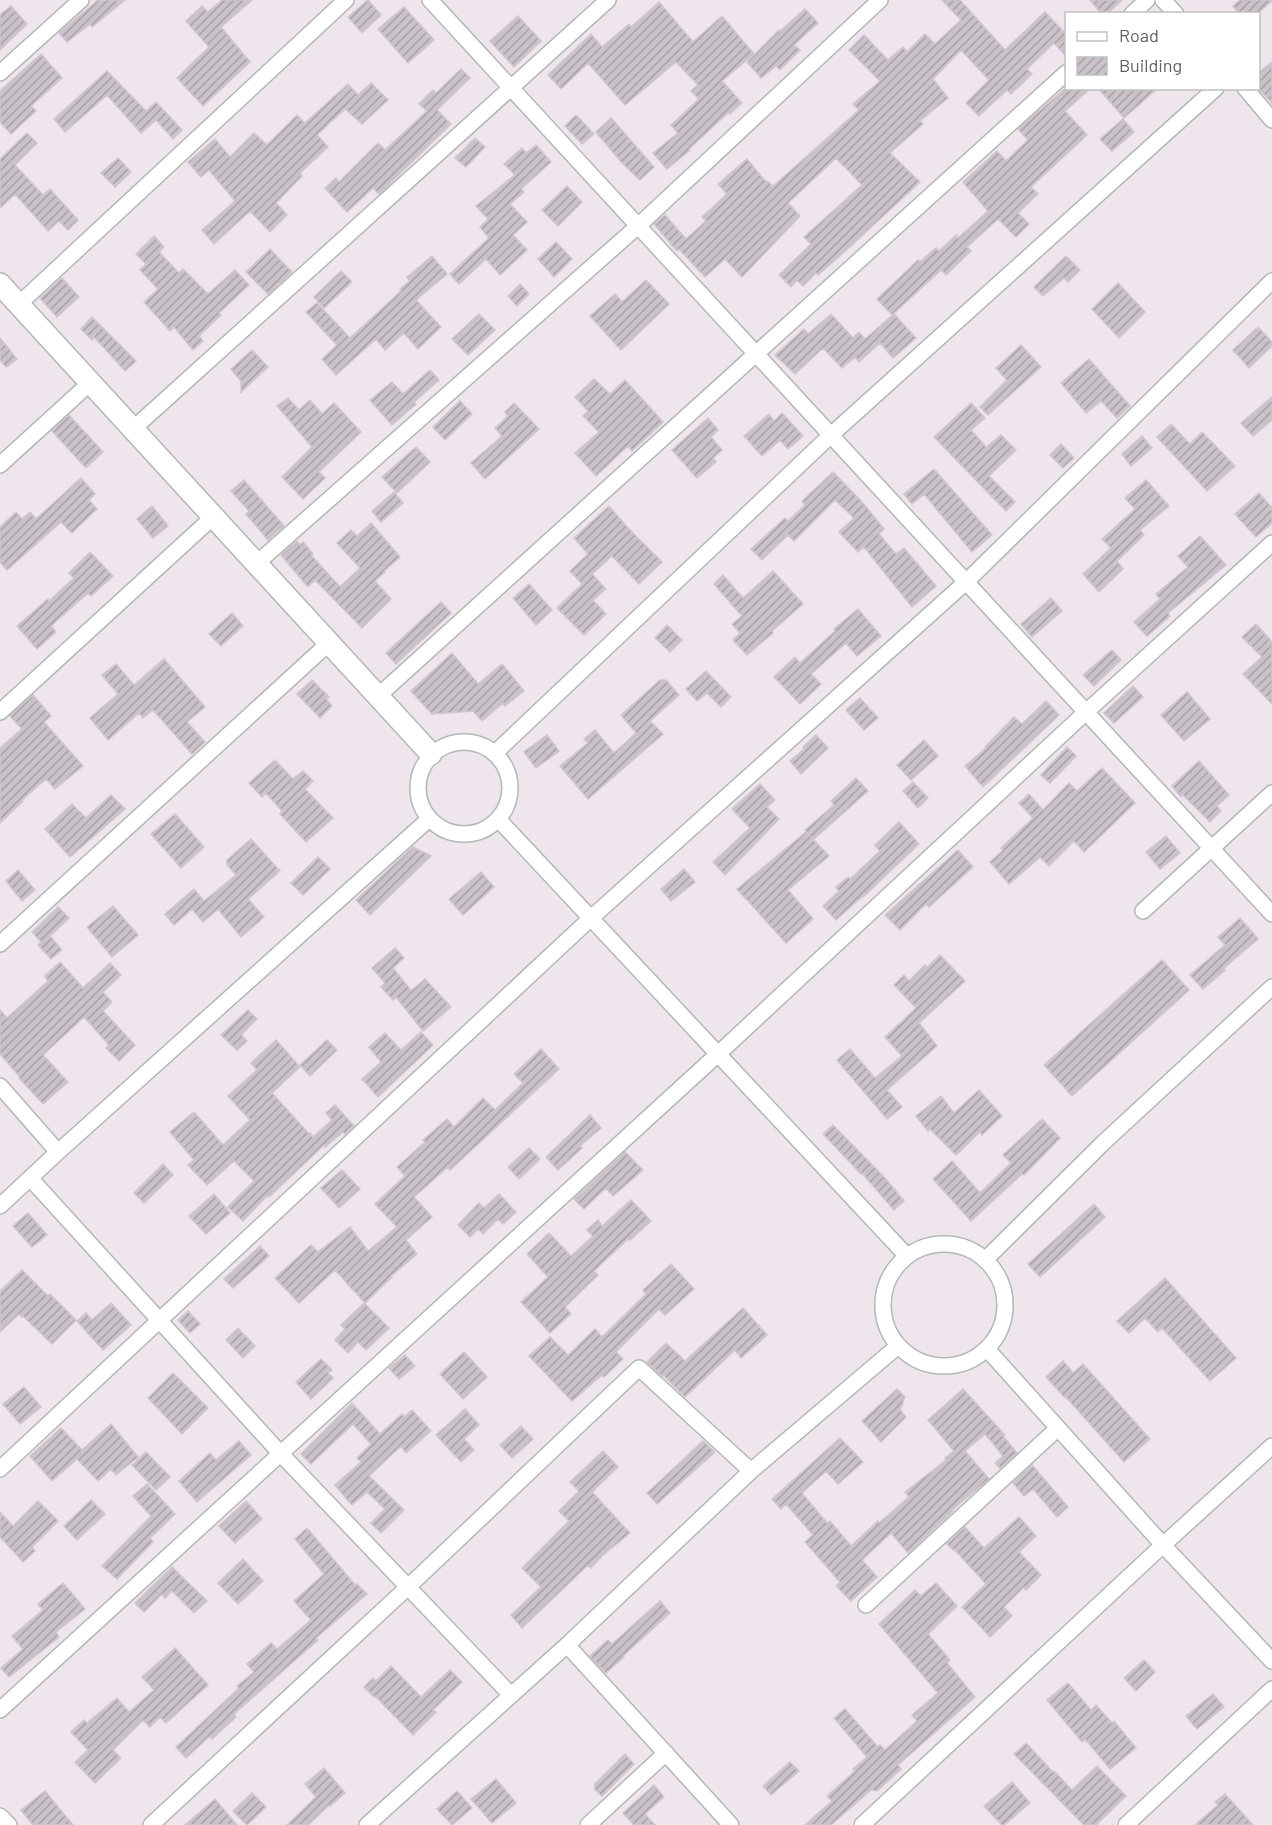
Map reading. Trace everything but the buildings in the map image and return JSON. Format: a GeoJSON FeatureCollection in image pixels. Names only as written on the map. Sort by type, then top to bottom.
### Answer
{"type":"FeatureCollection","features":[{"type":"Feature","properties":{"kind":"street"},"geometry":{"type":"LineString","coordinates":[[0,73],[81,0]]}},
{"type":"Feature","properties":{"kind":"street"},"geometry":{"type":"LineString","coordinates":[[19,304],[346,0]]}},
{"type":"Feature","properties":{"kind":"street"},"geometry":{"type":"LineString","coordinates":[[430,0],[1272,915]]}},
{"type":"Feature","properties":{"kind":"street"},"geometry":{"type":"LineString","coordinates":[[133,429],[608,0]]}},
{"type":"Feature","properties":{"kind":"street"},"geometry":{"type":"LineString","coordinates":[[256,564],[638,226],[880,0]]}},
{"type":"Feature","properties":{"kind":"street"},"geometry":{"type":"LineString","coordinates":[[1134,12],[1147,0]]}},
{"type":"Feature","properties":{"kind":"street"},"geometry":{"type":"LineString","coordinates":[[1163,0],[1174,12]]}},
{"type":"Feature","properties":{"kind":"street"},"geometry":{"type":"LineString","coordinates":[[377,697],[1065,74]]}},
{"type":"Feature","properties":{"kind":"street"},"geometry":{"type":"LineString","coordinates":[[495,753],[831,435],[1214,90]]}},
{"type":"Feature","properties":{"kind":"street"},"geometry":{"type":"LineString","coordinates":[[1247,90],[1272,120]]}},
{"type":"Feature","properties":{"kind":"street"},"geometry":{"type":"LineString","coordinates":[[0,1468],[591,918],[966,582],[1272,281]]}},
{"type":"Feature","properties":{"kind":"street"},"geometry":{"type":"LineString","coordinates":[[0,284],[431,754]]}},
{"type":"Feature","properties":{"kind":"street"},"geometry":{"type":"LineString","coordinates":[[0,465],[90,382]]}},
{"type":"Feature","properties":{"kind":"street"},"geometry":{"type":"LineString","coordinates":[[0,712],[213,517]]}},
{"type":"Feature","properties":{"kind":"street"},"geometry":{"type":"LineString","coordinates":[[0,1710],[718,1054],[1086,712],[1272,543]]}},
{"type":"Feature","properties":{"kind":"street"},"geometry":{"type":"LineString","coordinates":[[0,944],[330,642]]}},
{"type":"Feature","properties":{"kind":"street"},"geometry":{"type":"LineString","coordinates":[[463,741],[486,746],[495,753],[507,770],[510,790],[508,801],[498,819],[480,831],[458,834],[437,826],[429,819],[418,798],[417,786],[419,774],[431,754],[440,747],[463,741]]}},
{"type":"Feature","properties":{"kind":"street"},"geometry":{"type":"LineString","coordinates":[[1143,911],[1272,793]]}},
{"type":"Feature","properties":{"kind":"street"},"geometry":{"type":"LineString","coordinates":[[0,1206],[429,819]]}},
{"type":"Feature","properties":{"kind":"street"},"geometry":{"type":"LineString","coordinates":[[498,819],[907,1256]]}},
{"type":"Feature","properties":{"kind":"street"},"geometry":{"type":"LineString","coordinates":[[985,1260],[1096,1150],[1272,987]]}},
{"type":"Feature","properties":{"kind":"street"},"geometry":{"type":"LineString","coordinates":[[0,1086],[58,1152]]}},
{"type":"Feature","properties":{"kind":"street"},"geometry":{"type":"LineString","coordinates":[[30,1178],[280,1453],[511,1695]]}},
{"type":"Feature","properties":{"kind":"street"},"geometry":{"type":"LineString","coordinates":[[944,1244],[967,1249],[985,1260],[999,1280],[1005,1302],[1002,1324],[987,1349],[972,1359],[946,1366],[924,1363],[913,1358],[898,1346],[886,1325],[883,1298],[892,1272],[907,1256],[925,1247],[944,1244]]}},
{"type":"Feature","properties":{"kind":"street"},"geometry":{"type":"LineString","coordinates":[[368,1825],[567,1645],[751,1471],[898,1346]]}},
{"type":"Feature","properties":{"kind":"street"},"geometry":{"type":"LineString","coordinates":[[987,1349],[1163,1545],[1272,1661]]}},
{"type":"Feature","properties":{"kind":"street"},"geometry":{"type":"LineString","coordinates":[[151,1825],[408,1587],[639,1368],[751,1471]]}},
{"type":"Feature","properties":{"kind":"street"},"geometry":{"type":"LineString","coordinates":[[866,1605],[1058,1428]]}},
{"type":"Feature","properties":{"kind":"street"},"geometry":{"type":"LineString","coordinates":[[862,1825],[1272,1446]]}},
{"type":"Feature","properties":{"kind":"street"},"geometry":{"type":"LineString","coordinates":[[567,1645],[731,1825]]}},
{"type":"Feature","properties":{"kind":"street"},"geometry":{"type":"LineString","coordinates":[[1126,1825],[1272,1689]]}},
{"type":"Feature","properties":{"kind":"street"},"geometry":{"type":"LineString","coordinates":[[588,1825],[666,1753]]}},
{"type":"Feature","properties":{"kind":"street"},"geometry":{"type":"LineString","coordinates":[[0,1816],[9,1825]]}}]}
